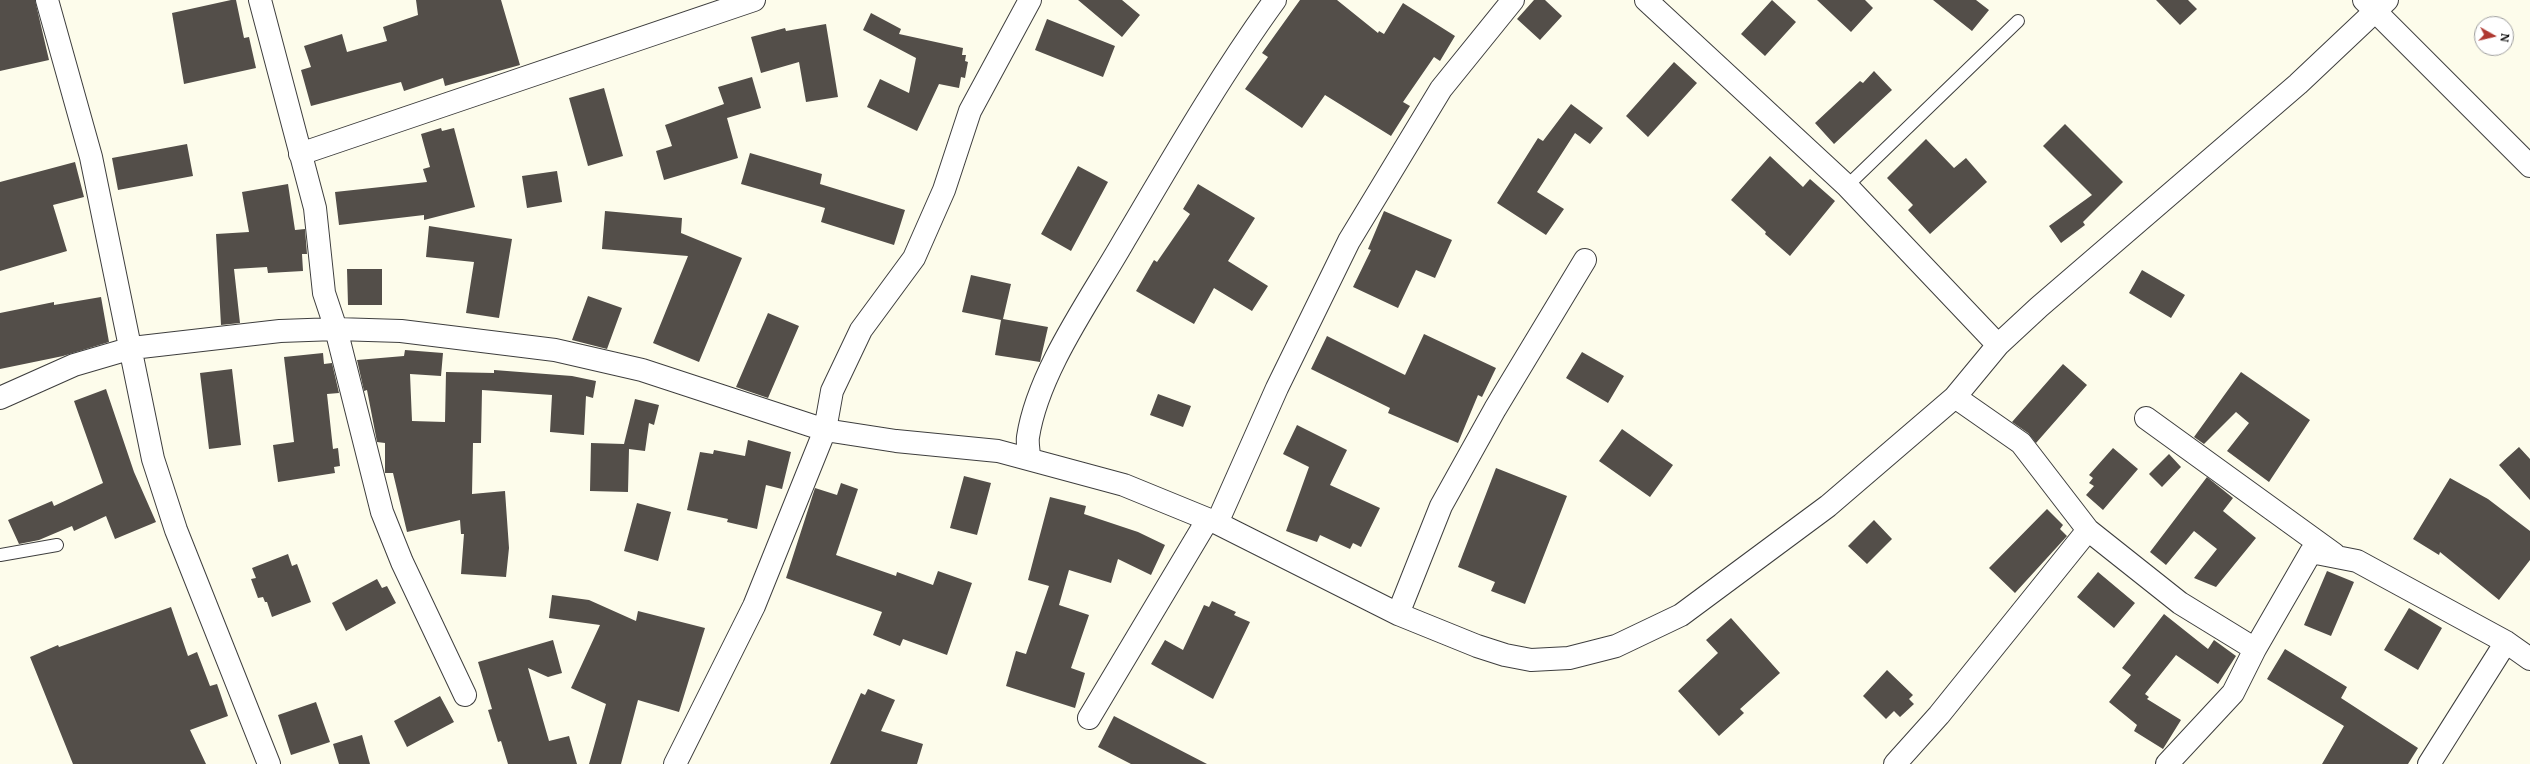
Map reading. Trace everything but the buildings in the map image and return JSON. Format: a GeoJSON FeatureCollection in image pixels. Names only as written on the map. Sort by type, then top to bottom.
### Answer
{"type":"FeatureCollection","features":[{"type":"Feature","properties":{"kind":"street"},"geometry":{"type":"LineString","coordinates":[[47,0],[91,157],[132,348],[153,459],[176,530],[269,764]]}},
{"type":"Feature","properties":{"kind":"street"},"geometry":{"type":"LineString","coordinates":[[260,0],[315,208],[324,293],[336,329],[382,512],[408,576],[465,695]]}},
{"type":"Feature","properties":{"kind":"street"},"geometry":{"type":"LineString","coordinates":[[300,154],[754,0]]}},
{"type":"Feature","properties":{"kind":"street"},"geometry":{"type":"LineString","coordinates":[[675,764],[754,606],[825,430],[832,391],[861,330],[914,258],[944,190],[970,111],[1030,0]]}},
{"type":"Feature","properties":{"kind":"street"},"geometry":{"type":"LineString","coordinates":[[1029,458],[1028,437],[1042,391],[1058,352],[1181,144],[1246,40],[1275,0]]}},
{"type":"Feature","properties":{"kind":"street"},"geometry":{"type":"LineString","coordinates":[[1089,718],[1212,521],[1349,242],[1441,89],[1513,0]]}},
{"type":"Feature","properties":{"kind":"street"},"geometry":{"type":"LineString","coordinates":[[1646,0],[1847,186],[1998,345]]}},
{"type":"Feature","properties":{"kind":"street"},"geometry":{"type":"LineString","coordinates":[[0,398],[74,365],[132,348],[280,331],[336,329],[401,331],[555,350],[642,370],[825,430],[896,441],[998,451],[1029,458],[1124,485],[1212,521],[1398,614],[1477,646],[1505,655],[1531,660],[1569,658],[1616,646],[1681,616],[1828,506],[1955,397],[1998,345],[2039,307],[2298,84],[2375,3],[2530,166]]}},
{"type":"Feature","properties":{"kind":"street"},"geometry":{"type":"LineString","coordinates":[[1398,614],[1441,506],[1495,409],[1585,260]]}},
{"type":"Feature","properties":{"kind":"street"},"geometry":{"type":"LineString","coordinates":[[1955,397],[2021,443],[2088,530],[2180,603],[2255,649]]}},
{"type":"Feature","properties":{"kind":"street"},"geometry":{"type":"LineString","coordinates":[[2146,418],[2340,558]]}},
{"type":"Feature","properties":{"kind":"street"},"geometry":{"type":"LineString","coordinates":[[1894,764],[1939,715],[2088,530]]}},
{"type":"Feature","properties":{"kind":"street"},"geometry":{"type":"LineString","coordinates":[[2168,764],[2233,693],[2255,649],[2311,552],[2357,561],[2506,642],[2530,659]]}},
{"type":"Feature","properties":{"kind":"street"},"geometry":{"type":"LineString","coordinates":[[2429,764],[2506,642]]}},
{"type":"Feature","properties":{"kind":"lane"},"geometry":{"type":"LineString","coordinates":[[1847,186],[2018,21]]}},
{"type":"Feature","properties":{"kind":"lane"},"geometry":{"type":"LineString","coordinates":[[0,555],[56,545]]}}]}
